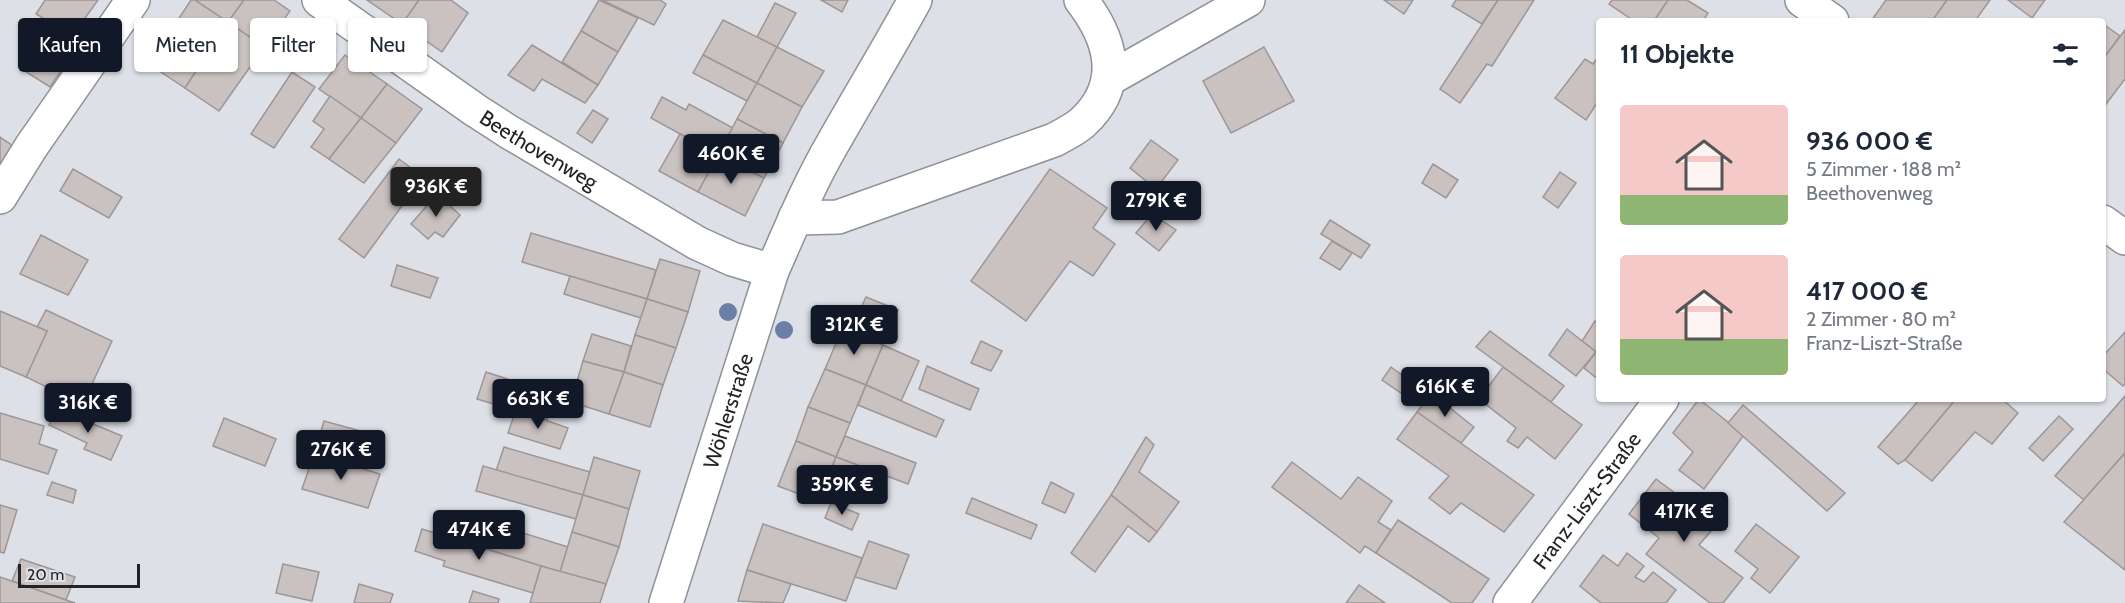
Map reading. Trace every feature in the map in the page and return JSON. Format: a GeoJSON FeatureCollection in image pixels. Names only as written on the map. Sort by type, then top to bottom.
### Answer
{"type":"FeatureCollection","features":[{"type":"Feature","properties":{"kind":"street"},"geometry":{"type":"LineString","coordinates":[[0,197],[31,147],[133,0]]}},
{"type":"Feature","properties":{"kind":"street","name":"Beethovenweg"},"geometry":{"type":"LineString","coordinates":[[319,0],[509,132],[697,243],[732,259],[772,271]]}},
{"type":"Feature","properties":{"kind":"street","name":"Wöhlerstraße"},"geometry":{"type":"LineString","coordinates":[[666,603],[772,271],[795,218],[832,144],[915,0]]}},
{"type":"Feature","properties":{"kind":"street"},"geometry":{"type":"LineString","coordinates":[[795,218],[838,217],[1054,140],[1081,124],[1099,104],[1109,78],[1109,54],[1100,30],[1081,0]]}},
{"type":"Feature","properties":{"kind":"street"},"geometry":{"type":"LineString","coordinates":[[1109,78],[1248,0]]}},
{"type":"Feature","properties":{"kind":"street"},"geometry":{"type":"LineString","coordinates":[[1802,0],[1828,18]]}},
{"type":"Feature","properties":{"kind":"street"},"geometry":{"type":"LineString","coordinates":[[2106,224],[2125,238]]}},
{"type":"Feature","properties":{"kind":"street","name":"Franz-Liszt-Straße"},"geometry":{"type":"LineString","coordinates":[[1510,603],[1660,402]]}},
{"type":"Feature","properties":{"kind":"building"},"geometry":{"type":"Polygon","coordinates":[[[45,0],[98,0],[85,18],[43,18],[36,14],[45,0]]]}},
{"type":"Feature","properties":{"kind":"building"},"geometry":{"type":"Polygon","coordinates":[[[191,0],[195,0],[222,18],[179,18],[191,0]]]}},
{"type":"Feature","properties":{"kind":"building"},"geometry":{"type":"Polygon","coordinates":[[[195,0],[244,0],[231,18],[222,18],[195,0]]]}},
{"type":"Feature","properties":{"kind":"building"},"geometry":{"type":"Polygon","coordinates":[[[244,0],[274,0],[290,11],[285,18],[250,18],[250,37],[238,29],[238,18],[231,18],[244,0]]]}},
{"type":"Feature","properties":{"kind":"building"},"geometry":{"type":"Polygon","coordinates":[[[367,0],[419,0],[406,18],[393,18],[367,0]]]}},
{"type":"Feature","properties":{"kind":"building"},"geometry":{"type":"Polygon","coordinates":[[[419,0],[451,0],[468,13],[442,52],[427,42],[427,18],[406,18],[419,0]]]}},
{"type":"Feature","properties":{"kind":"building"},"geometry":{"type":"Polygon","coordinates":[[[599,0],[638,18],[618,52],[581,31],[599,0]]]}},
{"type":"Feature","properties":{"kind":"building"},"geometry":{"type":"Polygon","coordinates":[[[602,0],[660,0],[666,4],[654,25],[602,0]]]}},
{"type":"Feature","properties":{"kind":"building"},"geometry":{"type":"Polygon","coordinates":[[[821,0],[848,0],[842,12],[821,0]]]}},
{"type":"Feature","properties":{"kind":"building"},"geometry":{"type":"Polygon","coordinates":[[[1384,0],[1413,0],[1404,14],[1384,0]]]}},
{"type":"Feature","properties":{"kind":"building"},"geometry":{"type":"Polygon","coordinates":[[[1456,0],[1498,0],[1482,24],[1452,6],[1456,0]]]}},
{"type":"Feature","properties":{"kind":"building"},"geometry":{"type":"Polygon","coordinates":[[[1498,0],[1534,0],[1492,66],[1487,64],[1460,103],[1440,89],[1498,0]]]}},
{"type":"Feature","properties":{"kind":"building"},"geometry":{"type":"Polygon","coordinates":[[[1612,0],[1668,0],[1656,18],[1630,18],[1609,4],[1612,0]]]}},
{"type":"Feature","properties":{"kind":"building"},"geometry":{"type":"Polygon","coordinates":[[[1668,0],[1687,0],[1708,13],[1705,18],[1656,18],[1668,0]]]}},
{"type":"Feature","properties":{"kind":"building"},"geometry":{"type":"Polygon","coordinates":[[[1886,0],[1947,0],[1934,18],[1873,18],[1886,0]]]}},
{"type":"Feature","properties":{"kind":"building"},"geometry":{"type":"Polygon","coordinates":[[[1947,0],[1990,0],[1977,18],[1934,18],[1947,0]]]}},
{"type":"Feature","properties":{"kind":"building"},"geometry":{"type":"Polygon","coordinates":[[[2008,0],[2045,0],[2032,18],[2008,0]]]}},
{"type":"Feature","properties":{"kind":"building"},"geometry":{"type":"Polygon","coordinates":[[[775,3],[796,13],[777,47],[757,37],[775,3]]]}},
{"type":"Feature","properties":{"kind":"building"},"geometry":{"type":"Polygon","coordinates":[[[723,20],[777,47],[757,83],[703,55],[723,20]]]}},
{"type":"Feature","properties":{"kind":"building"},"geometry":{"type":"Polygon","coordinates":[[[2106,26],[2120,36],[2106,55],[2106,26]]]}},
{"type":"Feature","properties":{"kind":"building"},"geometry":{"type":"Polygon","coordinates":[[[238,29],[250,37],[250,67],[219,111],[185,88],[195,72],[238,72],[238,29]]]}},
{"type":"Feature","properties":{"kind":"building"},"geometry":{"type":"Polygon","coordinates":[[[2125,30],[2125,79],[2106,104],[2106,55],[2125,30]]]}},
{"type":"Feature","properties":{"kind":"building"},"geometry":{"type":"Polygon","coordinates":[[[581,31],[618,52],[598,85],[562,62],[581,31]]]}},
{"type":"Feature","properties":{"kind":"building"},"geometry":{"type":"Polygon","coordinates":[[[532,45],[598,85],[585,103],[542,79],[534,91],[508,75],[532,45]]]}},
{"type":"Feature","properties":{"kind":"building"},"geometry":{"type":"Polygon","coordinates":[[[777,47],[824,71],[802,107],[757,83],[777,47]]]}},
{"type":"Feature","properties":{"kind":"building"},"geometry":{"type":"Polygon","coordinates":[[[1264,47],[1294,101],[1231,133],[1203,81],[1264,47]]]}},
{"type":"Feature","properties":{"kind":"building"},"geometry":{"type":"Polygon","coordinates":[[[345,55],[348,57],[348,72],[370,72],[387,84],[361,118],[319,89],[332,72],[336,72],[336,67],[345,55]]]}},
{"type":"Feature","properties":{"kind":"building"},"geometry":{"type":"Polygon","coordinates":[[[703,55],[757,83],[747,101],[693,73],[703,55]]]}},
{"type":"Feature","properties":{"kind":"building"},"geometry":{"type":"Polygon","coordinates":[[[1585,59],[1593,64],[1596,60],[1596,105],[1586,120],[1555,98],[1585,59]]]}},
{"type":"Feature","properties":{"kind":"building"},"geometry":{"type":"Polygon","coordinates":[[[26,72],[60,72],[50,87],[26,72]]]}},
{"type":"Feature","properties":{"kind":"building"},"geometry":{"type":"Polygon","coordinates":[[[161,72],[195,72],[185,88],[161,72]]]}},
{"type":"Feature","properties":{"kind":"building"},"geometry":{"type":"Polygon","coordinates":[[[292,72],[315,87],[274,148],[251,134],[292,72]]]}},
{"type":"Feature","properties":{"kind":"building"},"geometry":{"type":"Polygon","coordinates":[[[757,83],[802,107],[783,143],[737,119],[757,83]]]}},
{"type":"Feature","properties":{"kind":"building"},"geometry":{"type":"Polygon","coordinates":[[[387,84],[422,109],[396,143],[361,118],[387,84]]]}},
{"type":"Feature","properties":{"kind":"building"},"geometry":{"type":"Polygon","coordinates":[[[330,96],[361,118],[329,159],[311,147],[324,129],[313,121],[330,96]]]}},
{"type":"Feature","properties":{"kind":"building"},"geometry":{"type":"Polygon","coordinates":[[[662,97],[686,110],[689,104],[733,128],[718,155],[651,118],[662,97]]]}},
{"type":"Feature","properties":{"kind":"building"},"geometry":{"type":"Polygon","coordinates":[[[593,110],[608,119],[592,143],[577,133],[593,110]]]}},
{"type":"Feature","properties":{"kind":"building"},"geometry":{"type":"Polygon","coordinates":[[[361,118],[396,143],[364,183],[329,159],[361,118]]]}},
{"type":"Feature","properties":{"kind":"building"},"geometry":{"type":"Polygon","coordinates":[[[737,119],[783,143],[764,178],[718,155],[737,119]]]}},
{"type":"Feature","properties":{"kind":"building"},"geometry":{"type":"Polygon","coordinates":[[[680,134],[718,155],[698,192],[659,171],[680,134]]]}},
{"type":"Feature","properties":{"kind":"building"},"geometry":{"type":"Polygon","coordinates":[[[0,137],[13,146],[0,165],[0,137]]]}},
{"type":"Feature","properties":{"kind":"building"},"geometry":{"type":"Polygon","coordinates":[[[1151,140],[1178,160],[1156,189],[1130,168],[1151,140]]]}},
{"type":"Feature","properties":{"kind":"building"},"geometry":{"type":"Polygon","coordinates":[[[718,155],[764,178],[745,216],[698,192],[718,155]]]}},
{"type":"Feature","properties":{"kind":"building"},"geometry":{"type":"Polygon","coordinates":[[[399,159],[423,177],[364,258],[339,239],[399,159]]]}},
{"type":"Feature","properties":{"kind":"building"},"geometry":{"type":"Polygon","coordinates":[[[1433,164],[1458,180],[1446,198],[1422,183],[1433,164]]]}},
{"type":"Feature","properties":{"kind":"building"},"geometry":{"type":"Polygon","coordinates":[[[73,169],[122,197],[109,218],[60,191],[73,169]]]}},
{"type":"Feature","properties":{"kind":"building"},"geometry":{"type":"Polygon","coordinates":[[[1050,169],[1107,208],[1093,228],[1115,244],[1093,276],[1070,261],[1026,321],[971,281],[1050,169]]]}},
{"type":"Feature","properties":{"kind":"building"},"geometry":{"type":"Polygon","coordinates":[[[1560,172],[1576,183],[1558,208],[1543,197],[1560,172]]]}},
{"type":"Feature","properties":{"kind":"building"},"geometry":{"type":"Polygon","coordinates":[[[437,194],[460,215],[443,237],[435,232],[428,239],[411,224],[437,194]]]}},
{"type":"Feature","properties":{"kind":"building"},"geometry":{"type":"Polygon","coordinates":[[[1152,214],[1176,230],[1159,251],[1136,233],[1152,214]]]}},
{"type":"Feature","properties":{"kind":"building"},"geometry":{"type":"Polygon","coordinates":[[[1330,220],[1370,245],[1361,258],[1321,234],[1330,220]]]}},
{"type":"Feature","properties":{"kind":"building"},"geometry":{"type":"Polygon","coordinates":[[[531,233],[656,270],[647,299],[522,262],[531,233]]]}},
{"type":"Feature","properties":{"kind":"building"},"geometry":{"type":"Polygon","coordinates":[[[41,235],[88,260],[68,295],[20,274],[41,235]]]}},
{"type":"Feature","properties":{"kind":"building"},"geometry":{"type":"Polygon","coordinates":[[[1332,241],[1352,253],[1340,270],[1320,258],[1332,241]]]}},
{"type":"Feature","properties":{"kind":"building"},"geometry":{"type":"Polygon","coordinates":[[[660,259],[700,271],[688,312],[647,299],[660,259]]]}},
{"type":"Feature","properties":{"kind":"building"},"geometry":{"type":"Polygon","coordinates":[[[397,265],[438,278],[430,298],[391,286],[397,265]]]}},
{"type":"Feature","properties":{"kind":"building"},"geometry":{"type":"Polygon","coordinates":[[[570,276],[647,299],[641,318],[564,294],[570,276]]]}},
{"type":"Feature","properties":{"kind":"building"},"geometry":{"type":"Polygon","coordinates":[[[866,297],[898,310],[883,345],[851,330],[866,297]]]}},
{"type":"Feature","properties":{"kind":"building"},"geometry":{"type":"Polygon","coordinates":[[[647,299],[688,312],[676,348],[635,335],[647,299]]]}},
{"type":"Feature","properties":{"kind":"building"},"geometry":{"type":"Polygon","coordinates":[[[46,310],[112,341],[77,416],[57,409],[63,395],[26,377],[47,331],[37,327],[46,310]]]}},
{"type":"Feature","properties":{"kind":"building"},"geometry":{"type":"Polygon","coordinates":[[[0,311],[47,331],[26,377],[0,366],[0,311]]]}},
{"type":"Feature","properties":{"kind":"building"},"geometry":{"type":"Polygon","coordinates":[[[1595,321],[1596,352],[1582,341],[1595,321]]]}},
{"type":"Feature","properties":{"kind":"building"},"geometry":{"type":"Polygon","coordinates":[[[843,327],[883,345],[866,385],[825,369],[843,327]]]}},
{"type":"Feature","properties":{"kind":"building"},"geometry":{"type":"Polygon","coordinates":[[[1567,329],[1596,352],[1576,376],[1549,355],[1567,329]]]}},
{"type":"Feature","properties":{"kind":"building"},"geometry":{"type":"Polygon","coordinates":[[[1490,331],[1564,386],[1551,402],[1476,347],[1490,331]]]}},
{"type":"Feature","properties":{"kind":"building"},"geometry":{"type":"Polygon","coordinates":[[[2125,332],[2125,384],[2123,386],[2106,372],[2106,353],[2125,332]]]}},
{"type":"Feature","properties":{"kind":"building"},"geometry":{"type":"Polygon","coordinates":[[[592,334],[631,346],[624,372],[583,361],[592,334]]]}},
{"type":"Feature","properties":{"kind":"building"},"geometry":{"type":"Polygon","coordinates":[[[635,335],[676,348],[663,385],[624,372],[635,335]]]}},
{"type":"Feature","properties":{"kind":"building"},"geometry":{"type":"Polygon","coordinates":[[[981,341],[1002,351],[991,371],[971,363],[981,341]]]}},
{"type":"Feature","properties":{"kind":"building"},"geometry":{"type":"Polygon","coordinates":[[[883,345],[919,361],[901,401],[866,385],[883,345]]]}},
{"type":"Feature","properties":{"kind":"building"},"geometry":{"type":"Polygon","coordinates":[[[1596,352],[1596,378],[1584,368],[1596,352]]]}},
{"type":"Feature","properties":{"kind":"building"},"geometry":{"type":"Polygon","coordinates":[[[583,361],[624,372],[609,414],[571,402],[583,361]]]}},
{"type":"Feature","properties":{"kind":"building"},"geometry":{"type":"Polygon","coordinates":[[[927,366],[979,389],[970,410],[919,389],[927,366]]]}},
{"type":"Feature","properties":{"kind":"building"},"geometry":{"type":"Polygon","coordinates":[[[1391,367],[1414,384],[1404,395],[1382,380],[1391,367]]]}},
{"type":"Feature","properties":{"kind":"building"},"geometry":{"type":"Polygon","coordinates":[[[1503,367],[1582,425],[1555,459],[1527,437],[1518,448],[1507,441],[1516,428],[1479,399],[1503,367]]]}},
{"type":"Feature","properties":{"kind":"building"},"geometry":{"type":"Polygon","coordinates":[[[825,369],[866,385],[850,423],[808,407],[825,369]]]}},
{"type":"Feature","properties":{"kind":"building"},"geometry":{"type":"Polygon","coordinates":[[[486,372],[556,395],[547,420],[477,399],[486,372]]]}},
{"type":"Feature","properties":{"kind":"building"},"geometry":{"type":"Polygon","coordinates":[[[624,372],[663,385],[650,427],[609,414],[624,372]]]}},
{"type":"Feature","properties":{"kind":"building"},"geometry":{"type":"Polygon","coordinates":[[[866,385],[944,420],[936,437],[858,405],[866,385]]]}},
{"type":"Feature","properties":{"kind":"building"},"geometry":{"type":"Polygon","coordinates":[[[1431,393],[1474,427],[1461,443],[1417,412],[1431,393]]]}},
{"type":"Feature","properties":{"kind":"building"},"geometry":{"type":"Polygon","coordinates":[[[2125,396],[2125,453],[2084,500],[2055,476],[2125,396]]]}},
{"type":"Feature","properties":{"kind":"building"},"geometry":{"type":"Polygon","coordinates":[[[1697,402],[1703,402],[1744,435],[1704,489],[1679,470],[1693,452],[1673,433],[1697,402]]]}},
{"type":"Feature","properties":{"kind":"building"},"geometry":{"type":"Polygon","coordinates":[[[1917,402],[1953,402],[1905,460],[1898,464],[1878,447],[1917,402]]]}},
{"type":"Feature","properties":{"kind":"building"},"geometry":{"type":"Polygon","coordinates":[[[1953,402],[2005,402],[2018,413],[1992,444],[1975,432],[1932,481],[1905,460],[1953,402]]]}},
{"type":"Feature","properties":{"kind":"building"},"geometry":{"type":"Polygon","coordinates":[[[1743,405],[1845,493],[1827,511],[1728,423],[1743,405]]]}},
{"type":"Feature","properties":{"kind":"building"},"geometry":{"type":"Polygon","coordinates":[[[808,407],[850,423],[836,457],[796,441],[808,407]]]}},
{"type":"Feature","properties":{"kind":"building"},"geometry":{"type":"Polygon","coordinates":[[[57,409],[122,436],[111,460],[84,449],[87,443],[49,425],[57,409]]]}},
{"type":"Feature","properties":{"kind":"building"},"geometry":{"type":"Polygon","coordinates":[[[516,410],[568,428],[560,449],[508,433],[516,410]]]}},
{"type":"Feature","properties":{"kind":"building"},"geometry":{"type":"Polygon","coordinates":[[[1417,412],[1534,495],[1504,532],[1461,503],[1450,514],[1429,498],[1449,476],[1397,439],[1417,412]]]}},
{"type":"Feature","properties":{"kind":"building"},"geometry":{"type":"Polygon","coordinates":[[[0,413],[44,426],[39,444],[57,450],[48,474],[0,459],[0,413]]]}},
{"type":"Feature","properties":{"kind":"building"},"geometry":{"type":"Polygon","coordinates":[[[2059,416],[2073,429],[2043,461],[2029,448],[2059,416]]]}},
{"type":"Feature","properties":{"kind":"building"},"geometry":{"type":"Polygon","coordinates":[[[224,418],[276,439],[265,466],[213,446],[224,418]]]}},
{"type":"Feature","properties":{"kind":"building"},"geometry":{"type":"Polygon","coordinates":[[[324,421],[375,435],[364,469],[314,454],[324,421]]]}},
{"type":"Feature","properties":{"kind":"building"},"geometry":{"type":"Polygon","coordinates":[[[845,436],[916,463],[908,484],[836,457],[845,436]]]}},
{"type":"Feature","properties":{"kind":"building"},"geometry":{"type":"Polygon","coordinates":[[[1146,437],[1154,445],[1139,472],[1179,502],[1157,532],[1111,495],[1146,437]]]}},
{"type":"Feature","properties":{"kind":"building"},"geometry":{"type":"Polygon","coordinates":[[[796,441],[836,457],[818,501],[778,486],[796,441]]]}},
{"type":"Feature","properties":{"kind":"building"},"geometry":{"type":"Polygon","coordinates":[[[504,447],[590,472],[583,495],[496,471],[504,447]]]}},
{"type":"Feature","properties":{"kind":"building"},"geometry":{"type":"Polygon","coordinates":[[[2125,453],[2125,570],[2064,522],[2125,453]]]}},
{"type":"Feature","properties":{"kind":"building"},"geometry":{"type":"Polygon","coordinates":[[[314,454],[380,474],[368,508],[302,489],[314,454]]]}},
{"type":"Feature","properties":{"kind":"building"},"geometry":{"type":"Polygon","coordinates":[[[594,457],[640,471],[629,509],[583,495],[594,457]]]}},
{"type":"Feature","properties":{"kind":"building"},"geometry":{"type":"Polygon","coordinates":[[[836,457],[882,474],[872,501],[826,483],[836,457]]]}},
{"type":"Feature","properties":{"kind":"building"},"geometry":{"type":"Polygon","coordinates":[[[1292,462],[1341,499],[1358,477],[1392,501],[1378,522],[1391,530],[1376,553],[1365,546],[1360,553],[1272,487],[1292,462]]]}},
{"type":"Feature","properties":{"kind":"building"},"geometry":{"type":"Polygon","coordinates":[[[483,466],[583,495],[576,519],[476,491],[483,466]]]}},
{"type":"Feature","properties":{"kind":"building"},"geometry":{"type":"Polygon","coordinates":[[[1656,479],[1717,524],[1699,545],[1743,578],[1723,603],[1710,603],[1646,554],[1659,538],[1629,514],[1656,479]]]}},
{"type":"Feature","properties":{"kind":"building"},"geometry":{"type":"Polygon","coordinates":[[[52,482],[76,490],[73,503],[47,495],[52,482]]]}},
{"type":"Feature","properties":{"kind":"building"},"geometry":{"type":"Polygon","coordinates":[[[1051,482],[1074,494],[1065,513],[1042,503],[1051,482]]]}},
{"type":"Feature","properties":{"kind":"building"},"geometry":{"type":"Polygon","coordinates":[[[583,495],[629,509],[619,547],[572,532],[583,495]]]}},
{"type":"Feature","properties":{"kind":"building"},"geometry":{"type":"Polygon","coordinates":[[[1111,495],[1157,532],[1149,542],[1128,526],[1095,572],[1071,553],[1111,495]]]}},
{"type":"Feature","properties":{"kind":"building"},"geometry":{"type":"Polygon","coordinates":[[[972,498],[1037,525],[1031,539],[966,513],[972,498]]]}},
{"type":"Feature","properties":{"kind":"building"},"geometry":{"type":"Polygon","coordinates":[[[831,503],[859,514],[852,530],[825,518],[831,503]]]}},
{"type":"Feature","properties":{"kind":"building"},"geometry":{"type":"Polygon","coordinates":[[[0,505],[17,510],[4,553],[0,552],[0,505]]]}},
{"type":"Feature","properties":{"kind":"building"},"geometry":{"type":"Polygon","coordinates":[[[462,514],[568,547],[560,572],[455,539],[462,514]]]}},
{"type":"Feature","properties":{"kind":"building"},"geometry":{"type":"Polygon","coordinates":[[[1398,520],[1489,579],[1472,603],[1452,603],[1376,553],[1398,520]]]}},
{"type":"Feature","properties":{"kind":"building"},"geometry":{"type":"Polygon","coordinates":[[[763,524],[862,558],[846,601],[747,570],[763,524]]]}},
{"type":"Feature","properties":{"kind":"building"},"geometry":{"type":"Polygon","coordinates":[[[1756,524],[1799,557],[1770,593],[1751,578],[1758,569],[1735,551],[1756,524]]]}},
{"type":"Feature","properties":{"kind":"building"},"geometry":{"type":"Polygon","coordinates":[[[422,529],[541,566],[533,593],[443,566],[445,561],[415,551],[422,529]]]}},
{"type":"Feature","properties":{"kind":"building"},"geometry":{"type":"Polygon","coordinates":[[[572,532],[619,547],[606,584],[560,572],[572,532]]]}},
{"type":"Feature","properties":{"kind":"building"},"geometry":{"type":"Polygon","coordinates":[[[869,541],[909,555],[896,589],[855,577],[869,541]]]}},
{"type":"Feature","properties":{"kind":"building"},"geometry":{"type":"Polygon","coordinates":[[[1627,553],[1644,566],[1635,577],[1644,582],[1653,572],[1676,590],[1666,603],[1601,603],[1580,586],[1603,555],[1618,566],[1627,553]]]}},
{"type":"Feature","properties":{"kind":"building"},"geometry":{"type":"Polygon","coordinates":[[[21,559],[75,577],[66,600],[12,581],[21,559]]]}},
{"type":"Feature","properties":{"kind":"building"},"geometry":{"type":"Polygon","coordinates":[[[283,564],[319,572],[312,601],[276,593],[283,564]]]}},
{"type":"Feature","properties":{"kind":"building"},"geometry":{"type":"Polygon","coordinates":[[[541,566],[606,584],[600,603],[530,603],[541,566]]]}},
{"type":"Feature","properties":{"kind":"building"},"geometry":{"type":"Polygon","coordinates":[[[747,570],[791,584],[783,603],[738,601],[747,570]]]}},
{"type":"Feature","properties":{"kind":"building"},"geometry":{"type":"Polygon","coordinates":[[[0,577],[66,600],[75,603],[0,603],[0,577]]]}},
{"type":"Feature","properties":{"kind":"building"},"geometry":{"type":"Polygon","coordinates":[[[359,584],[393,594],[390,603],[354,603],[359,584]]]}},
{"type":"Feature","properties":{"kind":"building"},"geometry":{"type":"Polygon","coordinates":[[[1359,585],[1385,603],[1346,603],[1359,585]]]}},
{"type":"Feature","properties":{"kind":"building"},"geometry":{"type":"Polygon","coordinates":[[[473,591],[499,599],[498,603],[469,603],[473,591]]]}}]}
